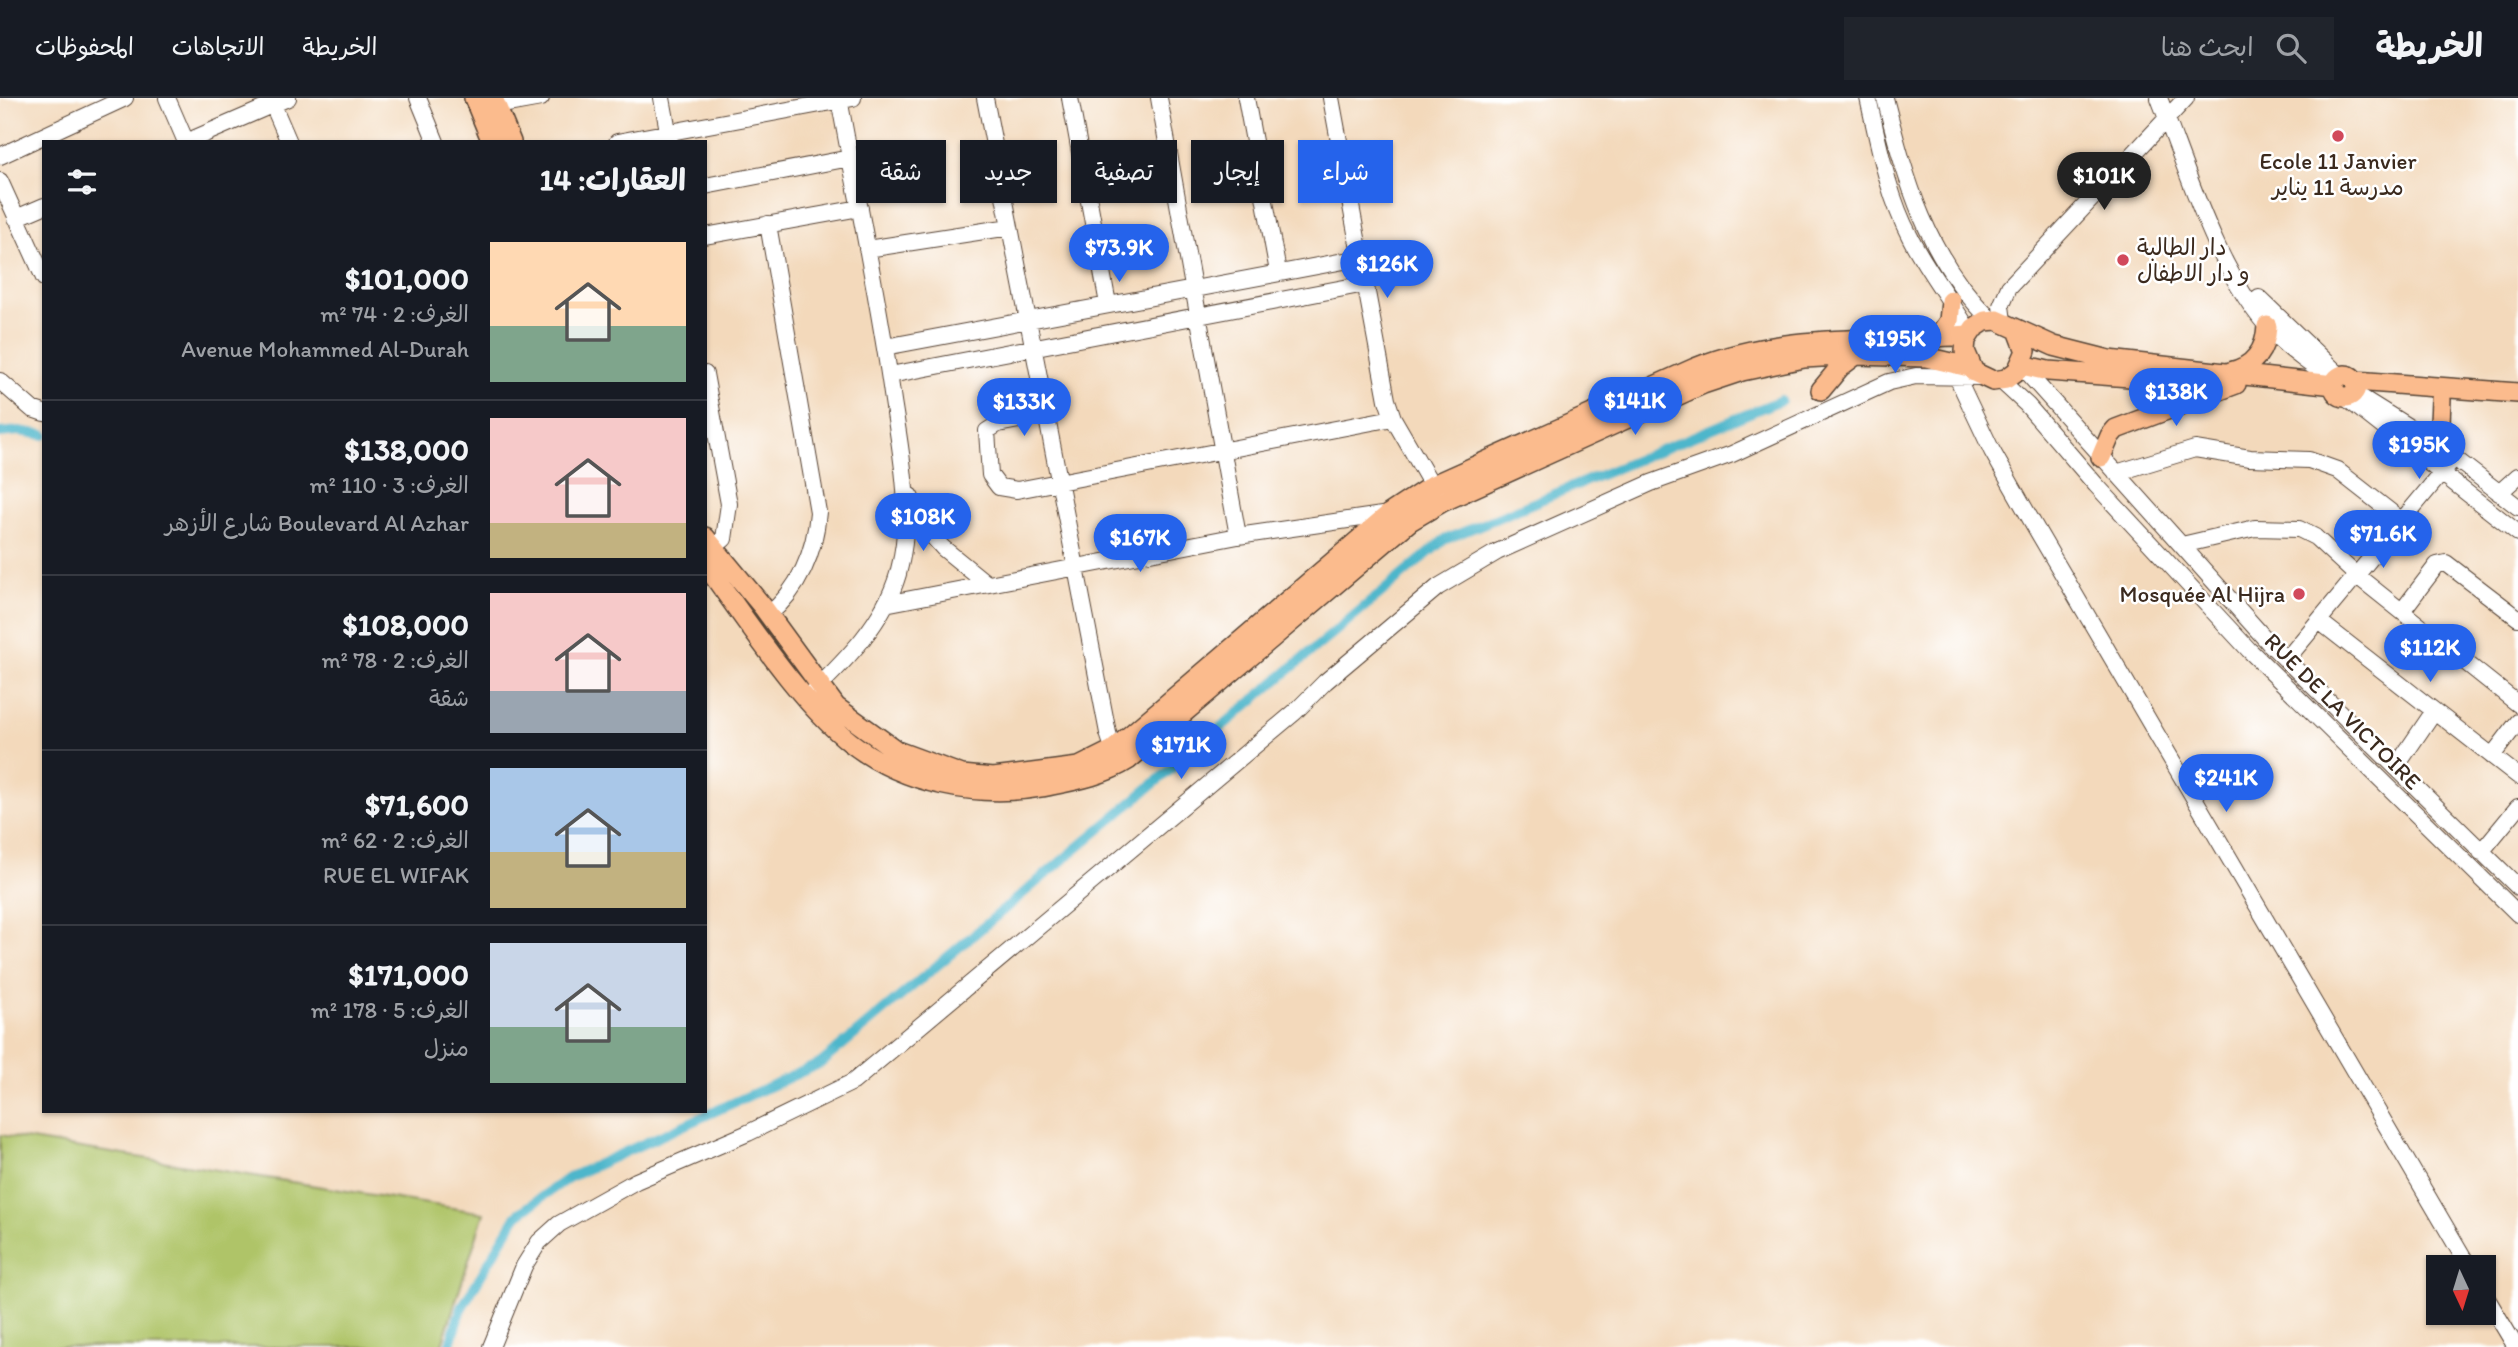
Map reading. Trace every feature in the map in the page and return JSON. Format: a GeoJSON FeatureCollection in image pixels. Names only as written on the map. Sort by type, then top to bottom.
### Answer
{"type":"FeatureCollection","features":[{"type":"Feature","properties":{"kind":"main road"},"geometry":{"type":"LineString","coordinates":[[474,98],[491,140]]}},
{"type":"Feature","properties":{"kind":"main road"},"geometry":{"type":"LineString","coordinates":[[495,102],[510,140]]}},
{"type":"Feature","properties":{"kind":"main road"},"geometry":{"type":"LineString","coordinates":[[1937,338],[1948,321],[1951,301]]}},
{"type":"Feature","properties":{"kind":"main road"},"geometry":{"type":"LineString","coordinates":[[1968,373],[1965,351],[1969,334],[1979,324],[2004,324],[2063,349],[2109,360],[2231,379]]}},
{"type":"Feature","properties":{"kind":"main road"},"geometry":{"type":"LineString","coordinates":[[1826,348],[1856,355],[1919,356],[1968,373],[2000,380],[2012,376],[2022,365],[2026,351],[2004,324]]}},
{"type":"Feature","properties":{"kind":"main road"},"geometry":{"type":"LineString","coordinates":[[2101,457],[2116,429],[2231,379],[2257,358],[2267,337],[2267,326]]}},
{"type":"Feature","properties":{"kind":"main road"},"geometry":{"type":"LineString","coordinates":[[1116,758],[1389,514],[1437,494],[1715,360],[1755,349],[1826,348],[1969,334]]}},
{"type":"Feature","properties":{"kind":"main road"},"geometry":{"type":"LineString","coordinates":[[1821,390],[1840,367],[1856,355]]}},
{"type":"Feature","properties":{"kind":"main road"},"geometry":{"type":"LineString","coordinates":[[2022,365],[2048,371],[2344,387],[2518,393]]}},
{"type":"Feature","properties":{"kind":"main road"},"geometry":{"type":"LineString","coordinates":[[2344,387],[2518,405]]}},
{"type":"Feature","properties":{"kind":"main road"},"geometry":{"type":"LineString","coordinates":[[2441,399],[2446,452]]}},
{"type":"Feature","properties":{"kind":"main road"},"geometry":{"type":"LineString","coordinates":[[708,551],[813,692],[906,756],[962,775],[1003,777],[1062,770],[1116,758],[1410,521],[1437,494]]}},
{"type":"Feature","properties":{"kind":"main road"},"geometry":{"type":"LineString","coordinates":[[708,551],[768,615],[813,692]]}},
{"type":"Feature","properties":{"kind":"street"},"geometry":{"type":"LineString","coordinates":[[0,156],[124,98]]}},
{"type":"Feature","properties":{"kind":"street"},"geometry":{"type":"LineString","coordinates":[[167,98],[185,140]]}},
{"type":"Feature","properties":{"kind":"street"},"geometry":{"type":"LineString","coordinates":[[418,98],[435,140]]}},
{"type":"Feature","properties":{"kind":"street"},"geometry":{"type":"LineString","coordinates":[[495,102],[541,98]]}},
{"type":"Feature","properties":{"kind":"street"},"geometry":{"type":"LineString","coordinates":[[662,98],[669,137]]}},
{"type":"Feature","properties":{"kind":"street"},"geometry":{"type":"LineString","coordinates":[[985,98],[1057,483],[1116,758]]}},
{"type":"Feature","properties":{"kind":"street"},"geometry":{"type":"LineString","coordinates":[[1070,98],[1108,304]]}},
{"type":"Feature","properties":{"kind":"street"},"geometry":{"type":"LineString","coordinates":[[1159,98],[1238,536]]}},
{"type":"Feature","properties":{"kind":"street"},"geometry":{"type":"LineString","coordinates":[[1247,98],[1278,272]]}},
{"type":"Feature","properties":{"kind":"street"},"geometry":{"type":"LineString","coordinates":[[1331,98],[1387,400],[1393,418],[1437,494]]}},
{"type":"Feature","properties":{"kind":"street"},"geometry":{"type":"LineString","coordinates":[[1868,98],[1886,177],[1900,217],[1919,254],[1951,301],[1969,334]]}},
{"type":"Feature","properties":{"kind":"street"},"geometry":{"type":"LineString","coordinates":[[1885,98],[1911,195],[1928,235],[1966,294],[2004,324]]}},
{"type":"Feature","properties":{"kind":"street"},"geometry":{"type":"LineString","coordinates":[[2159,98],[2174,106],[2220,223],[2250,285],[2270,312],[2344,387],[2439,474],[2518,533]]}},
{"type":"Feature","properties":{"kind":"street"},"geometry":{"type":"LineString","coordinates":[[638,140],[669,137],[844,99],[850,159],[890,375],[906,488],[904,547],[885,604],[856,646],[813,692]]}},
{"type":"Feature","properties":{"kind":"street"},"geometry":{"type":"LineString","coordinates":[[190,140],[277,100],[288,140]]}},
{"type":"Feature","properties":{"kind":"street"},"geometry":{"type":"LineString","coordinates":[[2004,324],[2001,306],[2009,287],[2174,106]]}},
{"type":"Feature","properties":{"kind":"street"},"geometry":{"type":"LineString","coordinates":[[2174,106],[2224,257],[2267,326],[2299,356],[2446,452],[2518,508]]}},
{"type":"Feature","properties":{"kind":"street"},"geometry":{"type":"LineString","coordinates":[[707,186],[850,159]]}},
{"type":"Feature","properties":{"kind":"street"},"geometry":{"type":"LineString","coordinates":[[0,181],[42,274]]}},
{"type":"Feature","properties":{"kind":"street"},"geometry":{"type":"LineString","coordinates":[[16,218],[42,206]]}},
{"type":"Feature","properties":{"kind":"street"},"geometry":{"type":"LineString","coordinates":[[707,236],[860,208]]}},
{"type":"Feature","properties":{"kind":"street"},"geometry":{"type":"LineString","coordinates":[[768,224],[818,512],[815,540],[806,566],[791,589],[768,615]]}},
{"type":"Feature","properties":{"kind":"street"},"geometry":{"type":"LineString","coordinates":[[867,249],[1010,227]]}},
{"type":"Feature","properties":{"kind":"street"},"geometry":{"type":"LineString","coordinates":[[885,347],[1360,258]]}},
{"type":"Feature","properties":{"kind":"street"},"geometry":{"type":"LineString","coordinates":[[890,375],[1032,350],[1365,284]]}},
{"type":"Feature","properties":{"kind":"street"},"geometry":{"type":"LineString","coordinates":[[1820,411],[1826,348]]}},
{"type":"Feature","properties":{"kind":"street","name":"RUE DE LA VICTOIRE"},"geometry":{"type":"LineString","coordinates":[[2022,365],[2101,457],[2286,660],[2518,887]]}},
{"type":"Feature","properties":{"kind":"street"},"geometry":{"type":"LineString","coordinates":[[491,1347],[524,1266],[539,1242],[559,1224],[636,1181],[748,1133],[853,1082],[1295,712],[1325,682],[1438,587],[1497,552],[1651,484],[1732,454],[1820,411],[1889,382],[1916,376],[1968,373],[1992,451],[2462,1255]]}},
{"type":"Feature","properties":{"kind":"street","name":"RUE DE LA VICTOIRE"},"geometry":{"type":"LineString","coordinates":[[2000,380],[2027,405],[2096,485],[2249,650],[2518,914]]}},
{"type":"Feature","properties":{"kind":"street"},"geometry":{"type":"LineString","coordinates":[[0,381],[32,409],[42,412]]}},
{"type":"Feature","properties":{"kind":"street"},"geometry":{"type":"LineString","coordinates":[[707,385],[730,513],[724,539],[708,551]]}},
{"type":"Feature","properties":{"kind":"street"},"geometry":{"type":"LineString","coordinates":[[1045,415],[998,424],[987,431],[990,475],[999,487],[1007,490],[1057,483],[1393,418]]}},
{"type":"Feature","properties":{"kind":"street"},"geometry":{"type":"LineString","coordinates":[[2116,473],[2194,449],[2250,458],[2309,460],[2337,470],[2400,520]]}},
{"type":"Feature","properties":{"kind":"street"},"geometry":{"type":"LineString","coordinates":[[2286,660],[2439,474],[2446,452]]}},
{"type":"Feature","properties":{"kind":"street"},"geometry":{"type":"LineString","coordinates":[[2499,493],[2518,476]]}},
{"type":"Feature","properties":{"kind":"street"},"geometry":{"type":"LineString","coordinates":[[906,488],[924,527],[943,548],[986,583]]}},
{"type":"Feature","properties":{"kind":"street"},"geometry":{"type":"LineString","coordinates":[[885,604],[1238,536],[1389,514]]}},
{"type":"Feature","properties":{"kind":"street"},"geometry":{"type":"LineString","coordinates":[[2182,545],[2255,528],[2300,529],[2315,537],[2356,575],[2518,704]]}},
{"type":"Feature","properties":{"kind":"street"},"geometry":{"type":"LineString","coordinates":[[2402,611],[2437,565],[2446,562],[2518,618]]}},
{"type":"Feature","properties":{"kind":"street"},"geometry":{"type":"LineString","coordinates":[[2319,621],[2518,776]]}},
{"type":"Feature","properties":{"kind":"street"},"geometry":{"type":"LineString","coordinates":[[2396,767],[2434,711]]}},
{"type":"Feature","properties":{"kind":"street"},"geometry":{"type":"LineString","coordinates":[[2492,756],[2518,722]]}},
{"type":"Feature","properties":{"kind":"street"},"geometry":{"type":"LineString","coordinates":[[2481,852],[2518,807]]}},
{"type":"Feature","properties":{"kind":"street"},"geometry":{"type":"LineString","coordinates":[[2496,1314],[2516,1347]]}},
{"type":"Feature","properties":{"kind":"green space"},"geometry":{"type":"Polygon","coordinates":[[[0,1135],[484,1213],[441,1347],[0,1347],[0,1135]]]}},
{"type":"Feature","properties":{"kind":"waterway"},"geometry":{"type":"LineString","coordinates":[[449,1347],[461,1309],[517,1215],[568,1178],[821,1063],[1444,540],[1781,400]]}},
{"type":"Feature","properties":{"kind":"waterway"},"geometry":{"type":"LineString","coordinates":[[0,433],[19,431],[42,435]]}},
{"type":"Feature","properties":{"kind":"place","name":"Ecole 11 Janvier مدرسة 11 يناير"},"geometry":{"type":"Point","coordinates":[2338,136]}},
{"type":"Feature","properties":{"kind":"place","name":"دار الطالبة و دار الاطفال"},"geometry":{"type":"Point","coordinates":[2123,260]}},
{"type":"Feature","properties":{"kind":"place","name":"Mosquée Al Hijra"},"geometry":{"type":"Point","coordinates":[2299,594]}}]}
